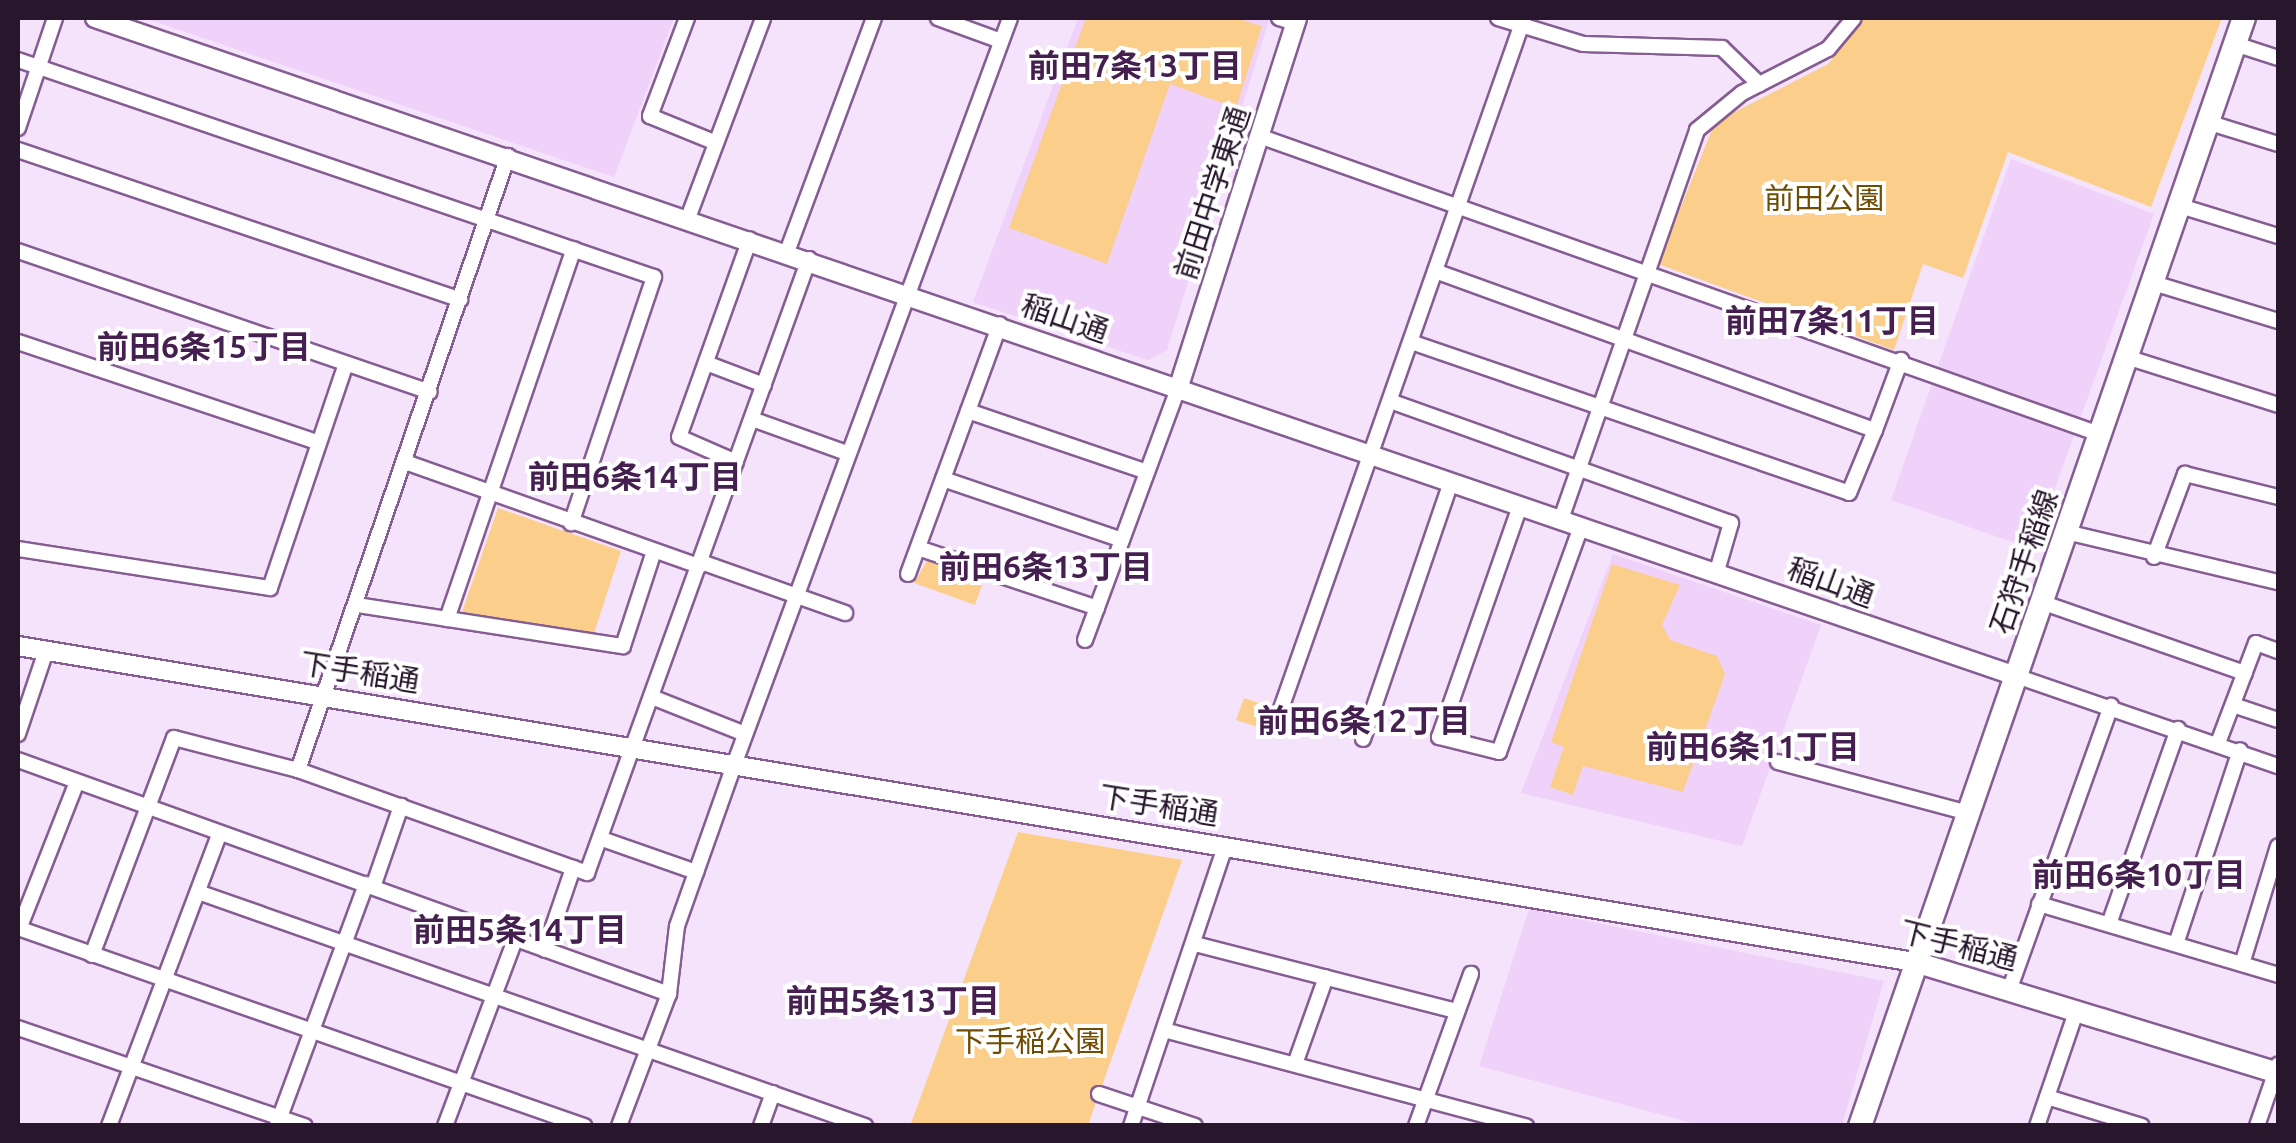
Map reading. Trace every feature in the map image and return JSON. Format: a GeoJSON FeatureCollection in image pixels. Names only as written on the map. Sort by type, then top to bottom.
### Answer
{"type":"FeatureCollection","features":[{"type":"Feature","properties":{"kind":"main road","name":"石狩手稲線"},"geometry":{"type":"LineString","coordinates":[[1860,1126],[2244,18]]}},
{"type":"Feature","properties":{"kind":"main road","name":"下手稲通"},"geometry":{"type":"LineString","coordinates":[[1916,962],[2278,1069]]}},
{"type":"Feature","properties":{"kind":"street"},"geometry":{"type":"LineString","coordinates":[[18,128],[55,18]]}},
{"type":"Feature","properties":{"kind":"street","name":"稲山通"},"geometry":{"type":"LineString","coordinates":[[95,18],[1000,324],[2016,676]]}},
{"type":"Feature","properties":{"kind":"street"},"geometry":{"type":"LineString","coordinates":[[687,18],[650,116],[716,143]]}},
{"type":"Feature","properties":{"kind":"street"},"geometry":{"type":"LineString","coordinates":[[688,218],[763,18]]}},
{"type":"Feature","properties":{"kind":"street"},"geometry":{"type":"LineString","coordinates":[[787,252],[874,18]]}},
{"type":"Feature","properties":{"kind":"street"},"geometry":{"type":"LineString","coordinates":[[938,18],[1001,41]]}},
{"type":"Feature","properties":{"kind":"street"},"geometry":{"type":"LineString","coordinates":[[619,1126],[669,994],[696,872],[906,292],[1010,18]]}},
{"type":"Feature","properties":{"kind":"street"},"geometry":{"type":"LineString","coordinates":[[1498,18],[1599,46],[1722,48],[1759,84]]}},
{"type":"Feature","properties":{"kind":"street"},"geometry":{"type":"LineString","coordinates":[[1561,519],[1697,130],[1759,84],[1828,49],[1854,18]]}},
{"type":"Feature","properties":{"kind":"street","name":"前田中学東通"},"geometry":{"type":"LineString","coordinates":[[1179,386],[1259,136],[1290,19]]}},
{"type":"Feature","properties":{"kind":"street"},"geometry":{"type":"LineString","coordinates":[[1277,720],[1522,22]]}},
{"type":"Feature","properties":{"kind":"street"},"geometry":{"type":"LineString","coordinates":[[2234,44],[2278,58]]}},
{"type":"Feature","properties":{"kind":"street"},"geometry":{"type":"LineString","coordinates":[[18,60],[488,217],[654,277],[571,524]]}},
{"type":"Feature","properties":{"kind":"street"},"geometry":{"type":"LineString","coordinates":[[2207,122],[2278,144]]}},
{"type":"Feature","properties":{"kind":"street"},"geometry":{"type":"LineString","coordinates":[[1259,136],[1646,276],[1901,360],[2099,434]]}},
{"type":"Feature","properties":{"kind":"street"},"geometry":{"type":"LineString","coordinates":[[18,150],[460,300]]}},
{"type":"Feature","properties":{"kind":"street"},"geometry":{"type":"LineString","coordinates":[[298,770],[508,156]]}},
{"type":"Feature","properties":{"kind":"street"},"geometry":{"type":"LineString","coordinates":[[2177,205],[2278,236]]}},
{"type":"Feature","properties":{"kind":"street"},"geometry":{"type":"LineString","coordinates":[[736,462],[679,437],[750,239]]}},
{"type":"Feature","properties":{"kind":"street"},"geometry":{"type":"LineString","coordinates":[[446,619],[574,249]]}},
{"type":"Feature","properties":{"kind":"street"},"geometry":{"type":"LineString","coordinates":[[18,251],[429,392]]}},
{"type":"Feature","properties":{"kind":"street"},"geometry":{"type":"LineString","coordinates":[[92,955],[174,738],[298,770],[587,873],[809,259]]}},
{"type":"Feature","properties":{"kind":"street"},"geometry":{"type":"LineString","coordinates":[[1435,270],[1623,342],[1874,430]]}},
{"type":"Feature","properties":{"kind":"street"},"geometry":{"type":"LineString","coordinates":[[2150,282],[2278,320]]}},
{"type":"Feature","properties":{"kind":"street"},"geometry":{"type":"LineString","coordinates":[[908,574],[1000,324]]}},
{"type":"Feature","properties":{"kind":"street"},"geometry":{"type":"LineString","coordinates":[[18,342],[319,443]]}},
{"type":"Feature","properties":{"kind":"street"},"geometry":{"type":"LineString","coordinates":[[1411,342],[1848,493],[1901,360]]}},
{"type":"Feature","properties":{"kind":"street"},"geometry":{"type":"LineString","coordinates":[[2124,356],[2278,405]]}},
{"type":"Feature","properties":{"kind":"street"},"geometry":{"type":"LineString","coordinates":[[706,363],[764,385]]}},
{"type":"Feature","properties":{"kind":"street"},"geometry":{"type":"LineString","coordinates":[[18,549],[270,588],[346,364]]}},
{"type":"Feature","properties":{"kind":"street"},"geometry":{"type":"LineString","coordinates":[[1085,640],[1179,386]]}},
{"type":"Feature","properties":{"kind":"street"},"geometry":{"type":"LineString","coordinates":[[1390,401],[1731,524],[1716,571]]}},
{"type":"Feature","properties":{"kind":"street"},"geometry":{"type":"LineString","coordinates":[[968,410],[1147,472]]}},
{"type":"Feature","properties":{"kind":"street"},"geometry":{"type":"LineString","coordinates":[[752,418],[847,453]]}},
{"type":"Feature","properties":{"kind":"street"},"geometry":{"type":"LineString","coordinates":[[405,462],[653,554],[796,593],[845,614]]}},
{"type":"Feature","properties":{"kind":"street"},"geometry":{"type":"LineString","coordinates":[[2154,557],[2185,474],[2278,497]]}},
{"type":"Feature","properties":{"kind":"street"},"geometry":{"type":"LineString","coordinates":[[943,479],[1122,540]]}},
{"type":"Feature","properties":{"kind":"street"},"geometry":{"type":"LineString","coordinates":[[1363,739],[1451,482]]}},
{"type":"Feature","properties":{"kind":"street"},"geometry":{"type":"LineString","coordinates":[[1520,506],[1439,737],[1498,752],[1581,527]]}},
{"type":"Feature","properties":{"kind":"street"},"geometry":{"type":"LineString","coordinates":[[2066,532],[2154,557],[2278,582]]}},
{"type":"Feature","properties":{"kind":"street"},"geometry":{"type":"LineString","coordinates":[[918,548],[1097,608]]}},
{"type":"Feature","properties":{"kind":"street"},"geometry":{"type":"LineString","coordinates":[[356,605],[623,646],[653,554]]}},
{"type":"Feature","properties":{"kind":"street"},"geometry":{"type":"LineString","coordinates":[[2041,602],[2245,673]]}},
{"type":"Feature","properties":{"kind":"street"},"geometry":{"type":"LineString","coordinates":[[2218,743],[2256,644],[2278,651]]}},
{"type":"Feature","properties":{"kind":"street","name":"下手稲通"},"geometry":{"type":"LineString","coordinates":[[18,646],[1916,962]]}},
{"type":"Feature","properties":{"kind":"street"},"geometry":{"type":"LineString","coordinates":[[18,734],[46,651]]}},
{"type":"Feature","properties":{"kind":"street"},"geometry":{"type":"LineString","coordinates":[[2016,676],[2278,766]]}},
{"type":"Feature","properties":{"kind":"street"},"geometry":{"type":"LineString","coordinates":[[652,696],[745,734]]}},
{"type":"Feature","properties":{"kind":"street"},"geometry":{"type":"LineString","coordinates":[[2233,705],[2278,720]]}},
{"type":"Feature","properties":{"kind":"street"},"geometry":{"type":"LineString","coordinates":[[2010,988],[2111,706]]}},
{"type":"Feature","properties":{"kind":"street"},"geometry":{"type":"LineString","coordinates":[[2108,924],[2178,729]]}},
{"type":"Feature","properties":{"kind":"street"},"geometry":{"type":"LineString","coordinates":[[2176,944],[2240,750]]}},
{"type":"Feature","properties":{"kind":"street"},"geometry":{"type":"LineString","coordinates":[[18,760],[669,994]]}},
{"type":"Feature","properties":{"kind":"street"},"geometry":{"type":"LineString","coordinates":[[1778,762],[1968,812]]}},
{"type":"Feature","properties":{"kind":"street"},"geometry":{"type":"LineString","coordinates":[[77,782],[18,929],[584,1126]]}},
{"type":"Feature","properties":{"kind":"street"},"geometry":{"type":"LineString","coordinates":[[278,1121],[344,942],[401,806]]}},
{"type":"Feature","properties":{"kind":"street"},"geometry":{"type":"LineString","coordinates":[[109,1126],[220,832]]}},
{"type":"Feature","properties":{"kind":"street"},"geometry":{"type":"LineString","coordinates":[[602,839],[696,872]]}},
{"type":"Feature","properties":{"kind":"street"},"geometry":{"type":"LineString","coordinates":[[2242,964],[2278,846]]}},
{"type":"Feature","properties":{"kind":"street"},"geometry":{"type":"LineString","coordinates":[[1130,1126],[1225,847]]}},
{"type":"Feature","properties":{"kind":"street"},"geometry":{"type":"LineString","coordinates":[[545,950],[573,868]]}},
{"type":"Feature","properties":{"kind":"street"},"geometry":{"type":"LineString","coordinates":[[198,892],[864,1126]]}},
{"type":"Feature","properties":{"kind":"street"},"geometry":{"type":"LineString","coordinates":[[2039,904],[2278,975]]}},
{"type":"Feature","properties":{"kind":"street"},"geometry":{"type":"LineString","coordinates":[[446,1126],[515,940]]}},
{"type":"Feature","properties":{"kind":"street"},"geometry":{"type":"LineString","coordinates":[[1195,944],[1456,1011]]}},
{"type":"Feature","properties":{"kind":"street"},"geometry":{"type":"LineString","coordinates":[[1416,1126],[1471,974]]}},
{"type":"Feature","properties":{"kind":"street"},"geometry":{"type":"LineString","coordinates":[[1295,1064],[1326,977]]}},
{"type":"Feature","properties":{"kind":"street"},"geometry":{"type":"LineString","coordinates":[[2037,1126],[2078,1009]]}},
{"type":"Feature","properties":{"kind":"street"},"geometry":{"type":"LineString","coordinates":[[18,1028],[278,1121],[305,1126]]}},
{"type":"Feature","properties":{"kind":"street"},"geometry":{"type":"LineString","coordinates":[[1164,1030],[1526,1126]]}},
{"type":"Feature","properties":{"kind":"street"},"geometry":{"type":"LineString","coordinates":[[2257,1126],[2278,1069]]}},
{"type":"Feature","properties":{"kind":"street"},"geometry":{"type":"LineString","coordinates":[[761,1126],[774,1093]]}},
{"type":"Feature","properties":{"kind":"street"},"geometry":{"type":"LineString","coordinates":[[1099,1094],[1195,1126]]}},
{"type":"Feature","properties":{"kind":"street"},"geometry":{"type":"LineString","coordinates":[[2047,1098],[2112,1121],[2142,1126]]}},
{"type":"Feature","properties":{"kind":"shaded area"},"geometry":{"type":"Polygon","coordinates":[[[144,18],[674,18],[614,177],[144,18]]]}},
{"type":"Feature","properties":{"kind":"shaded area"},"geometry":{"type":"Polygon","coordinates":[[[1078,18],[1269,20],[1167,350],[1148,360],[973,302],[1078,18]]]}},
{"type":"Feature","properties":{"kind":"shaded area"},"geometry":{"type":"Polygon","coordinates":[[[2011,159],[2154,214],[2033,549],[1891,500],[2011,159]]]}},
{"type":"Feature","properties":{"kind":"shaded area"},"geometry":{"type":"Polygon","coordinates":[[[1613,554],[1821,625],[1742,846],[1521,793],[1613,554]]]}},
{"type":"Feature","properties":{"kind":"shaded area"},"geometry":{"type":"Polygon","coordinates":[[[1529,909],[1884,981],[1842,1125],[1700,1125],[1479,1066],[1529,909]]]}},
{"type":"Feature","properties":{"kind":"green space"},"geometry":{"type":"Polygon","coordinates":[[[1086,18],[1235,18],[1262,26],[1236,108],[1170,84],[1107,264],[1009,228],[1086,18]]]}},
{"type":"Feature","properties":{"kind":"green space","name":"前田公園"},"geometry":{"type":"Polygon","coordinates":[[[1864,18],[2222,18],[2151,207],[2008,152],[1963,278],[1923,264],[1894,350],[1658,264],[1715,122],[1828,64],[1864,18]]]}},
{"type":"Feature","properties":{"kind":"green space"},"geometry":{"type":"Polygon","coordinates":[[[498,508],[621,551],[593,636],[462,612],[498,508]]]}},
{"type":"Feature","properties":{"kind":"green space"},"geometry":{"type":"Polygon","coordinates":[[[928,559],[984,579],[975,605],[914,583],[928,559]]]}},
{"type":"Feature","properties":{"kind":"green space"},"geometry":{"type":"Polygon","coordinates":[[[1612,564],[1680,585],[1662,625],[1670,640],[1717,656],[1725,674],[1683,792],[1583,766],[1573,795],[1550,787],[1564,747],[1551,742],[1612,564]]]}},
{"type":"Feature","properties":{"kind":"green space"},"geometry":{"type":"Polygon","coordinates":[[[1244,698],[1274,708],[1267,730],[1236,720],[1244,698]]]}},
{"type":"Feature","properties":{"kind":"green space","name":"下手稲公園"},"geometry":{"type":"Polygon","coordinates":[[[1018,832],[1182,860],[1088,1125],[910,1126],[1018,832]]]}},
{"type":"Feature","properties":{"kind":"district","name":"前田7条13丁目"},"geometry":{"type":"Point","coordinates":[1135,65]}},
{"type":"Feature","properties":{"kind":"district","name":"前田7条11丁目"},"geometry":{"type":"Point","coordinates":[1832,320]}},
{"type":"Feature","properties":{"kind":"district","name":"前田6条15丁目"},"geometry":{"type":"Point","coordinates":[204,346]}},
{"type":"Feature","properties":{"kind":"district","name":"前田6条14丁目"},"geometry":{"type":"Point","coordinates":[635,476]}},
{"type":"Feature","properties":{"kind":"district","name":"前田6条13丁目"},"geometry":{"type":"Point","coordinates":[1046,566]}},
{"type":"Feature","properties":{"kind":"district","name":"前田6条12丁目"},"geometry":{"type":"Point","coordinates":[1364,720]}},
{"type":"Feature","properties":{"kind":"district","name":"前田6条11丁目"},"geometry":{"type":"Point","coordinates":[1753,746]}},
{"type":"Feature","properties":{"kind":"district","name":"前田6条10丁目"},"geometry":{"type":"Point","coordinates":[2139,874]}},
{"type":"Feature","properties":{"kind":"district","name":"前田5条14丁目"},"geometry":{"type":"Point","coordinates":[520,929]}},
{"type":"Feature","properties":{"kind":"district","name":"前田5条13丁目"},"geometry":{"type":"Point","coordinates":[893,1000]}}]}
